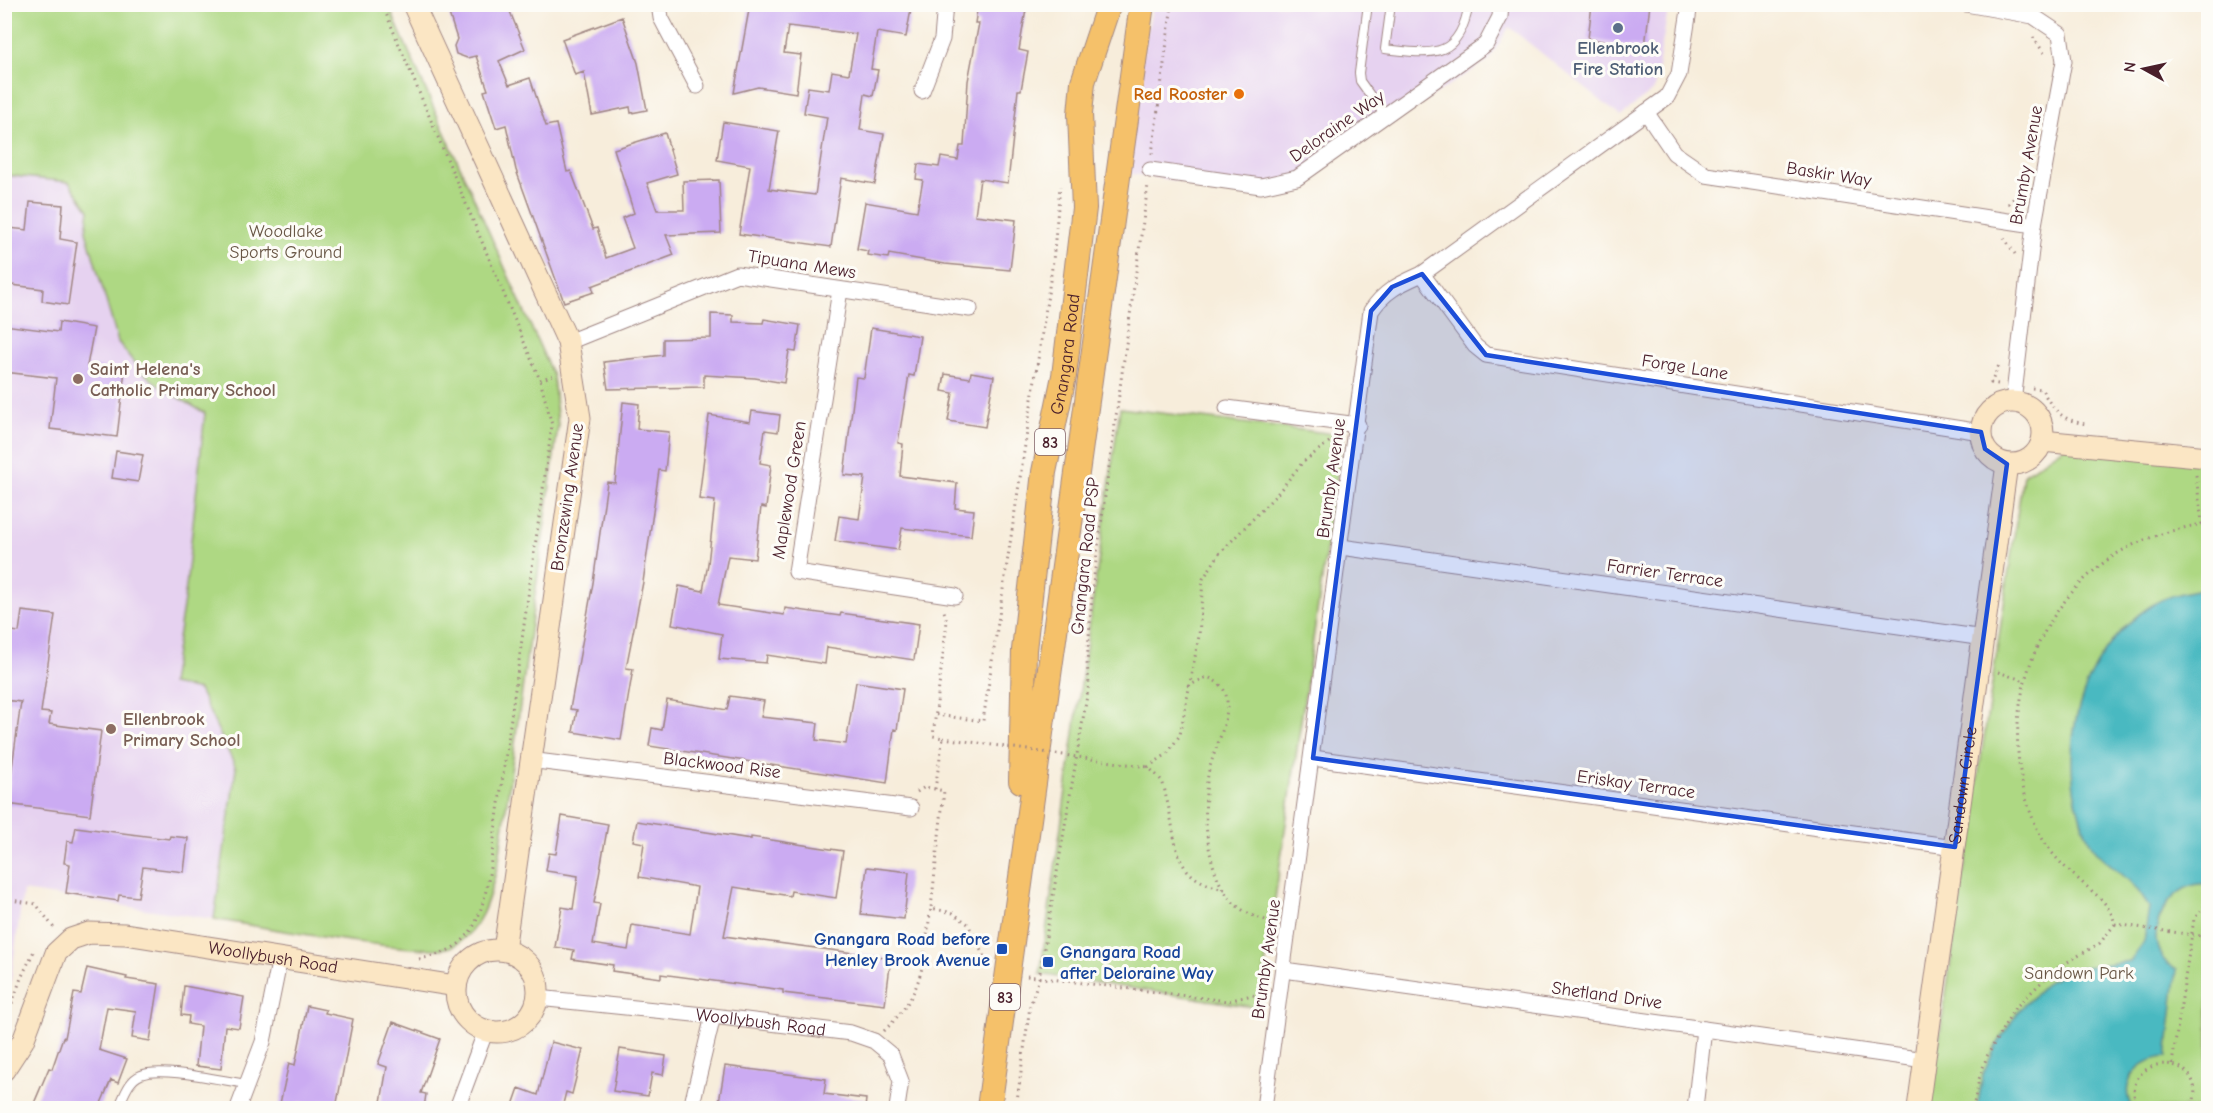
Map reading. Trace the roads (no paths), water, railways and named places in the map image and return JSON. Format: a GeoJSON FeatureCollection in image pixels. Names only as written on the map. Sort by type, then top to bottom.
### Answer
{"type":"FeatureCollection","features":[{"type":"Feature","properties":{"kind":"main road","name":"Gnangara Road"},"geometry":{"type":"LineString","coordinates":[[1020,885],[1024,650],[1044,472],[1064,375],[1083,220],[1080,114],[1083,82],[1109,4]]}},
{"type":"Feature","properties":{"kind":"main road","name":"Gnangara Road"},"geometry":{"type":"LineString","coordinates":[[989,1108],[1142,4]]}},
{"type":"Feature","properties":{"kind":"street","name":"Bronzewing Avenue"},"geometry":{"type":"LineString","coordinates":[[413,4],[568,342],[579,418],[504,950]]}},
{"type":"Feature","properties":{"kind":"street"},"geometry":{"type":"LineString","coordinates":[[659,4],[661,18],[697,86]]}},
{"type":"Feature","properties":{"kind":"street"},"geometry":{"type":"LineString","coordinates":[[922,92],[942,39],[945,4]]}},
{"type":"Feature","properties":{"kind":"street","name":"Deloraine Way"},"geometry":{"type":"LineString","coordinates":[[1150,170],[1261,186],[1297,178],[1486,44],[1500,17],[1501,4]]}},
{"type":"Feature","properties":{"kind":"street","name":"Brumby Avenue"},"geometry":{"type":"LineString","coordinates":[[1264,1108],[1341,547],[1352,424],[1371,311],[1392,287],[1422,274],[1667,97],[1679,74],[1690,4]]}},
{"type":"Feature","properties":{"kind":"street","name":"Brumby Avenue"},"geometry":{"type":"LineString","coordinates":[[1966,4],[2033,16],[2060,34],[2064,61],[2034,225],[2014,394]]}},
{"type":"Feature","properties":{"kind":"street","name":"Baskir Way"},"geometry":{"type":"LineString","coordinates":[[1646,112],[1674,153],[1706,175],[2034,225]]}},
{"type":"Feature","properties":{"kind":"street","name":"Tipuana Mews"},"geometry":{"type":"LineString","coordinates":[[568,342],[737,274],[970,309]]}},
{"type":"Feature","properties":{"kind":"street","name":"Forge Lane"},"geometry":{"type":"LineString","coordinates":[[1422,274],[1475,345],[1486,355],[1981,432]]}},
{"type":"Feature","properties":{"kind":"street","name":"Maplewood Green"},"geometry":{"type":"LineString","coordinates":[[840,290],[796,572],[948,595]]}},
{"type":"Feature","properties":{"kind":"street"},"geometry":{"type":"LineString","coordinates":[[2014,394],[2022,404],[2037,414],[2042,423],[2042,441],[2033,457],[2025,462],[2007,464],[1991,456],[1982,441],[1981,432],[1988,414],[2014,394]]}},
{"type":"Feature","properties":{"kind":"street"},"geometry":{"type":"LineString","coordinates":[[1227,408],[1352,424]]}},
{"type":"Feature","properties":{"kind":"street"},"geometry":{"type":"LineString","coordinates":[[2042,441],[2204,456]]}},
{"type":"Feature","properties":{"kind":"street","name":"Sandown Circle"},"geometry":{"type":"LineString","coordinates":[[1918,1108],[2007,464]]}},
{"type":"Feature","properties":{"kind":"street","name":"Farrier Terrace"},"geometry":{"type":"LineString","coordinates":[[1341,547],[1984,638]]}},
{"type":"Feature","properties":{"kind":"street","name":"Eriskay Terrace"},"geometry":{"type":"LineString","coordinates":[[1313,758],[1955,847]]}},
{"type":"Feature","properties":{"kind":"street","name":"Blackwood Rise"},"geometry":{"type":"LineString","coordinates":[[529,760],[903,808]]}},
{"type":"Feature","properties":{"kind":"street","name":"Woollybush Road"},"geometry":{"type":"LineString","coordinates":[[4,1070],[22,1041],[56,953],[71,939],[89,933],[126,934],[456,986]]}},
{"type":"Feature","properties":{"kind":"street"},"geometry":{"type":"LineString","coordinates":[[504,950],[517,954],[527,962],[538,985],[538,998],[533,1011],[524,1022],[499,1032],[475,1026],[460,1009],[456,986],[460,973],[478,954],[504,950]]}},
{"type":"Feature","properties":{"kind":"street"},"geometry":{"type":"LineString","coordinates":[[238,1108],[263,1042],[280,958]]}},
{"type":"Feature","properties":{"kind":"street","name":"Shetland Drive"},"geometry":{"type":"LineString","coordinates":[[1284,970],[1925,1060]]}},
{"type":"Feature","properties":{"kind":"street","name":"Woollybush Road"},"geometry":{"type":"LineString","coordinates":[[538,998],[851,1033],[874,1041],[891,1055],[901,1081],[897,1108]]}},
{"type":"Feature","properties":{"kind":"street"},"geometry":{"type":"LineString","coordinates":[[692,1108],[714,1016]]}},
{"type":"Feature","properties":{"kind":"street"},"geometry":{"type":"LineString","coordinates":[[1695,1108],[1704,1029]]}},
{"type":"Feature","properties":{"kind":"street"},"geometry":{"type":"LineString","coordinates":[[457,1108],[486,1030]]}},
{"type":"Feature","properties":{"kind":"lane"},"geometry":{"type":"LineString","coordinates":[[1368,4],[1359,73],[1360,81],[1385,116]]}},
{"type":"Feature","properties":{"kind":"lane"},"geometry":{"type":"LineString","coordinates":[[1392,4],[1385,49],[1426,55],[1438,53],[1448,46],[1465,23],[1469,4]]}},
{"type":"Feature","properties":{"kind":"lane"},"geometry":{"type":"LineString","coordinates":[[118,1108],[130,1083],[140,1075],[155,1071],[247,1084]]}},
{"type":"Feature","properties":{"kind":"water"},"geometry":{"type":"Polygon","coordinates":[[[2208,588],[2208,884],[2193,885],[2179,892],[2168,903],[2160,917],[2156,932],[2157,947],[2164,960],[2177,969],[2167,1057],[2148,1062],[2134,1073],[2128,1089],[2128,1098],[2132,1108],[1977,1108],[1983,1074],[1996,1046],[2019,1010],[2049,981],[2078,968],[2130,961],[2144,942],[2149,907],[2133,885],[2096,851],[2087,836],[2077,805],[2072,773],[2073,740],[2079,708],[2090,678],[2105,650],[2126,626],[2158,602],[2179,594],[2208,588]]]}},
{"type":"Feature","properties":{"kind":"place","name":"Ellenbrook Fire Station"},"geometry":{"type":"Point","coordinates":[1618,28]}},
{"type":"Feature","properties":{"kind":"place","name":"Red Rooster"},"geometry":{"type":"Point","coordinates":[1239,94]}},
{"type":"Feature","properties":{"kind":"place","name":"Saint Helena's Catholic Primary School"},"geometry":{"type":"Point","coordinates":[78,379]}},
{"type":"Feature","properties":{"kind":"place","name":"Ellenbrook Primary School"},"geometry":{"type":"Point","coordinates":[111,729]}},
{"type":"Feature","properties":{"kind":"place","name":"Gnangara Road before Henley Brook Avenue"},"geometry":{"type":"Point","coordinates":[1002,949]}},
{"type":"Feature","properties":{"kind":"place","name":"Gnangara Road after Deloraine Way"},"geometry":{"type":"Point","coordinates":[1048,962]}},
{"type":"Feature","properties":{"kind":"park label","name":"Woodlake Sports Ground"},"geometry":{"type":"Point","coordinates":[286,241]}},
{"type":"Feature","properties":{"kind":"park label","name":"Sandown Park"},"geometry":{"type":"Point","coordinates":[2079,973]}}]}
